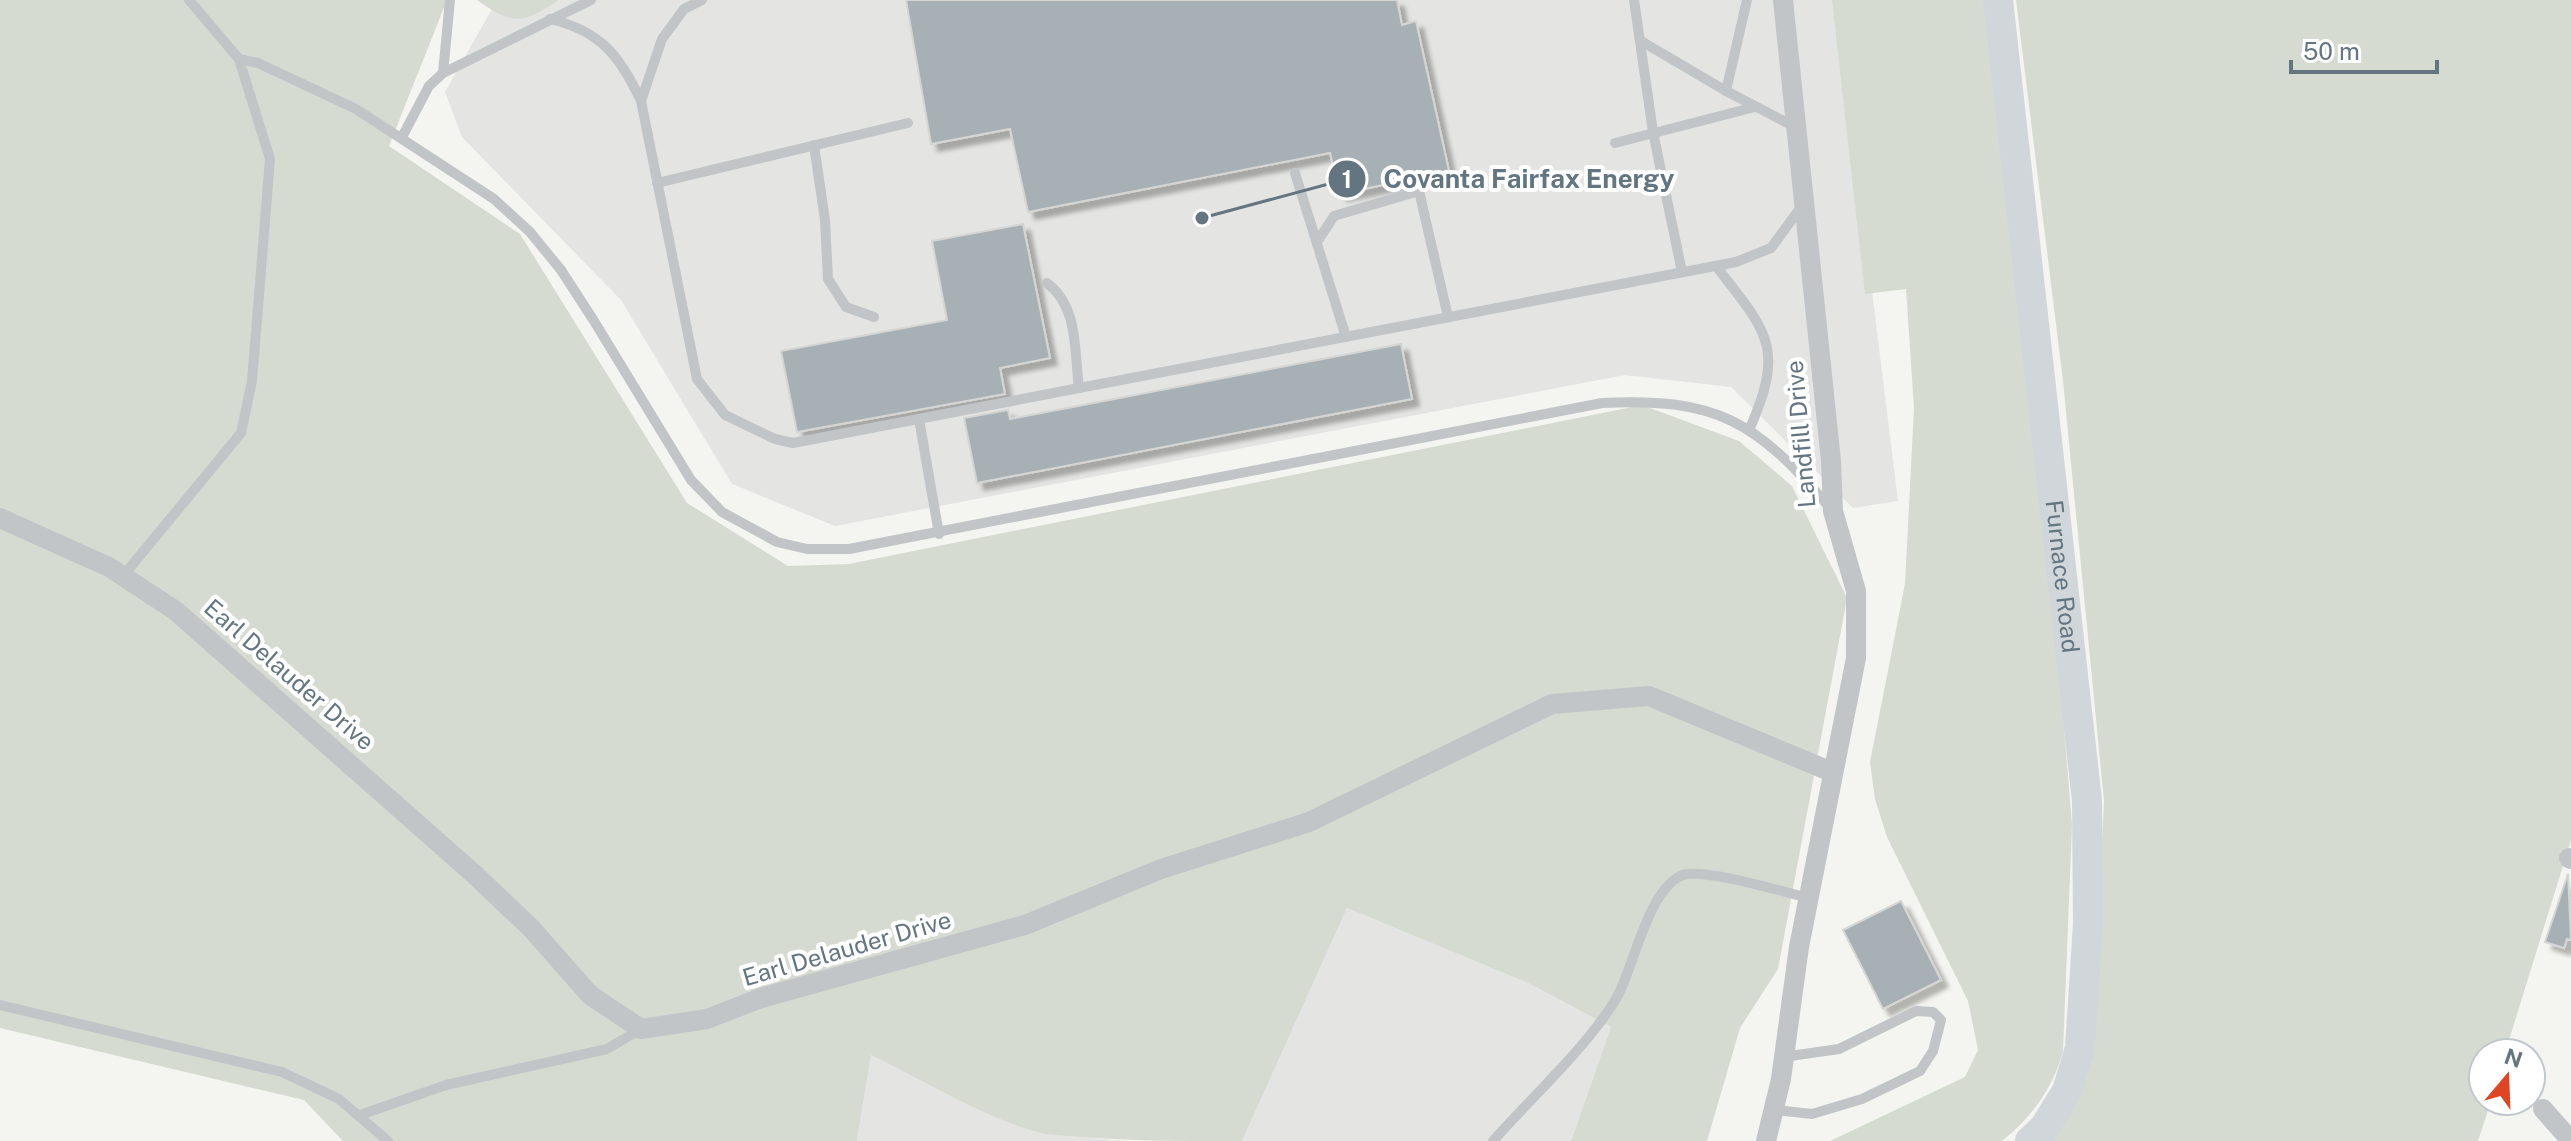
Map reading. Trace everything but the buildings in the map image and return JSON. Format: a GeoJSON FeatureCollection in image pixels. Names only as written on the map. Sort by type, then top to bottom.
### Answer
{"type":"FeatureCollection","features":[{"type":"Feature","properties":{"kind":"main road","name":"Furnace Road"},"geometry":{"type":"LineString","coordinates":[[1998,0],[2087,801],[2088,911],[2080,1048],[2067,1091],[2044,1128],[2030,1141]]}},
{"type":"Feature","properties":{"kind":"street","name":"Landfill Drive"},"geometry":{"type":"LineString","coordinates":[[1766,1141],[1775,1110],[1809,898],[1856,658],[1859,624],[1849,557],[1833,511],[1831,461],[1783,0]]}},
{"type":"Feature","properties":{"kind":"street","name":"Earl Delauder Drive"},"geometry":{"type":"LineString","coordinates":[[0,518],[123,576],[176,611],[348,759],[531,928],[590,995],[641,1029],[707,1019],[761,998],[1025,925],[1161,869],[1309,822],[1552,704],[1649,696],[1832,772]]}},
{"type":"Feature","properties":{"kind":"street"},"geometry":{"type":"LineString","coordinates":[[2547,1113],[2571,1136]]}},
{"type":"Feature","properties":{"kind":"lane"},"geometry":{"type":"LineString","coordinates":[[123,576],[241,433],[257,337],[270,159],[239,59],[189,0]]}},
{"type":"Feature","properties":{"kind":"lane"},"geometry":{"type":"LineString","coordinates":[[443,73],[450,0]]}},
{"type":"Feature","properties":{"kind":"lane"},"geometry":{"type":"LineString","coordinates":[[402,137],[429,86],[443,73],[591,0]]}},
{"type":"Feature","properties":{"kind":"lane"},"geometry":{"type":"LineString","coordinates":[[641,101],[662,39],[684,9],[702,0]]}},
{"type":"Feature","properties":{"kind":"lane"},"geometry":{"type":"LineString","coordinates":[[1634,0],[1653,132],[1682,272]]}},
{"type":"Feature","properties":{"kind":"lane"},"geometry":{"type":"LineString","coordinates":[[1726,91],[1747,0]]}},
{"type":"Feature","properties":{"kind":"lane"},"geometry":{"type":"LineString","coordinates":[[550,19],[577,25],[598,39],[625,66],[641,101],[697,379],[725,415],[775,439],[793,443],[1716,266],[1771,248],[1804,203]]}},
{"type":"Feature","properties":{"kind":"lane"},"geometry":{"type":"LineString","coordinates":[[1641,41],[1797,128]]}},
{"type":"Feature","properties":{"kind":"lane"},"geometry":{"type":"LineString","coordinates":[[239,59],[258,63],[356,109],[494,199],[530,232],[561,270],[691,480],[722,512],[761,535],[807,549],[849,549],[939,534],[1602,403],[1661,402],[1697,409],[1750,428],[1774,445],[1833,511]]}},
{"type":"Feature","properties":{"kind":"lane"},"geometry":{"type":"LineString","coordinates":[[1615,143],[1755,107]]}},
{"type":"Feature","properties":{"kind":"lane"},"geometry":{"type":"LineString","coordinates":[[657,183],[908,123]]}},
{"type":"Feature","properties":{"kind":"lane"},"geometry":{"type":"LineString","coordinates":[[814,145],[825,220],[828,279],[846,307],[874,317]]}},
{"type":"Feature","properties":{"kind":"lane"},"geometry":{"type":"LineString","coordinates":[[1295,173],[1346,337]]}},
{"type":"Feature","properties":{"kind":"lane"},"geometry":{"type":"LineString","coordinates":[[1317,242],[1334,216],[1419,191],[1448,317]]}},
{"type":"Feature","properties":{"kind":"lane"},"geometry":{"type":"LineString","coordinates":[[1716,266],[1755,318],[1768,344],[1770,376],[1750,428]]}},
{"type":"Feature","properties":{"kind":"lane"},"geometry":{"type":"LineString","coordinates":[[1047,283],[1061,293],[1070,308],[1079,388]]}},
{"type":"Feature","properties":{"kind":"lane"},"geometry":{"type":"LineString","coordinates":[[919,419],[939,534]]}},
{"type":"Feature","properties":{"kind":"lane"},"geometry":{"type":"LineString","coordinates":[[1493,1141],[1587,1037],[1617,997],[1646,925],[1668,885],[1685,874],[1721,877],[1809,898]]}},
{"type":"Feature","properties":{"kind":"lane"},"geometry":{"type":"LineString","coordinates":[[0,1005],[282,1072],[339,1099],[388,1141]]}},
{"type":"Feature","properties":{"kind":"lane"},"geometry":{"type":"LineString","coordinates":[[1775,1110],[1812,1114],[1862,1099],[1920,1071],[1933,1051],[1941,1020],[1933,1012],[1916,1011],[1839,1049],[1783,1057]]}},
{"type":"Feature","properties":{"kind":"lane"},"geometry":{"type":"LineString","coordinates":[[360,1115],[446,1085],[607,1049],[641,1029]]}},
{"type":"Feature","properties":{"kind":"shaded area"},"geometry":{"type":"Polygon","coordinates":[[[0,0],[447,0],[389,146],[520,234],[687,503],[788,566],[849,564],[1642,405],[1739,441],[1792,486],[1847,598],[1778,969],[1740,1028],[1707,1141],[1571,1141],[1611,1027],[1530,984],[1347,908],[1242,1141],[1168,1141],[1045,1134],[1002,1120],[871,1055],[857,1141],[343,1141],[304,1100],[0,1028],[0,0]]]}},
{"type":"Feature","properties":{"kind":"shaded area"},"geometry":{"type":"Polygon","coordinates":[[[477,0],[559,0],[536,14],[518,19],[500,14],[477,0]]]}},
{"type":"Feature","properties":{"kind":"shaded area"},"geometry":{"type":"Polygon","coordinates":[[[497,0],[1836,0],[1898,501],[1853,508],[1731,387],[1625,375],[835,526],[732,484],[621,300],[462,137],[445,92],[497,0]]]}},
{"type":"Feature","properties":{"kind":"shaded area"},"geometry":{"type":"Polygon","coordinates":[[[1832,0],[1985,0],[2058,654],[2072,825],[2063,1051],[2040,1101],[2002,1141],[1830,1141],[1965,1077],[1978,1050],[1968,1001],[1887,837],[1875,799],[1870,762],[1905,584],[1914,408],[1906,289],[1865,294],[1832,0]]]}},
{"type":"Feature","properties":{"kind":"shaded area"},"geometry":{"type":"Polygon","coordinates":[[[2016,0],[2571,0],[2571,840],[2510,1037],[2467,1037],[2467,1117],[2486,1117],[2478,1141],[2045,1141],[2092,1039],[2104,801],[2063,381],[2016,0]]]}},
{"type":"Feature","properties":{"kind":"shaded area"},"geometry":{"type":"Polygon","coordinates":[[[1347,908],[1530,984],[1611,1027],[1571,1141],[1242,1141],[1347,908]]]}},
{"type":"Feature","properties":{"kind":"shaded area"},"geometry":{"type":"Polygon","coordinates":[[[871,1054],[1010,1122],[1045,1134],[1124,1141],[857,1141],[871,1054]]]}},
{"type":"Feature","properties":{"kind":"place","name":"Covanta Fairfax Energy"},"geometry":{"type":"Point","coordinates":[1202,218]}}]}
